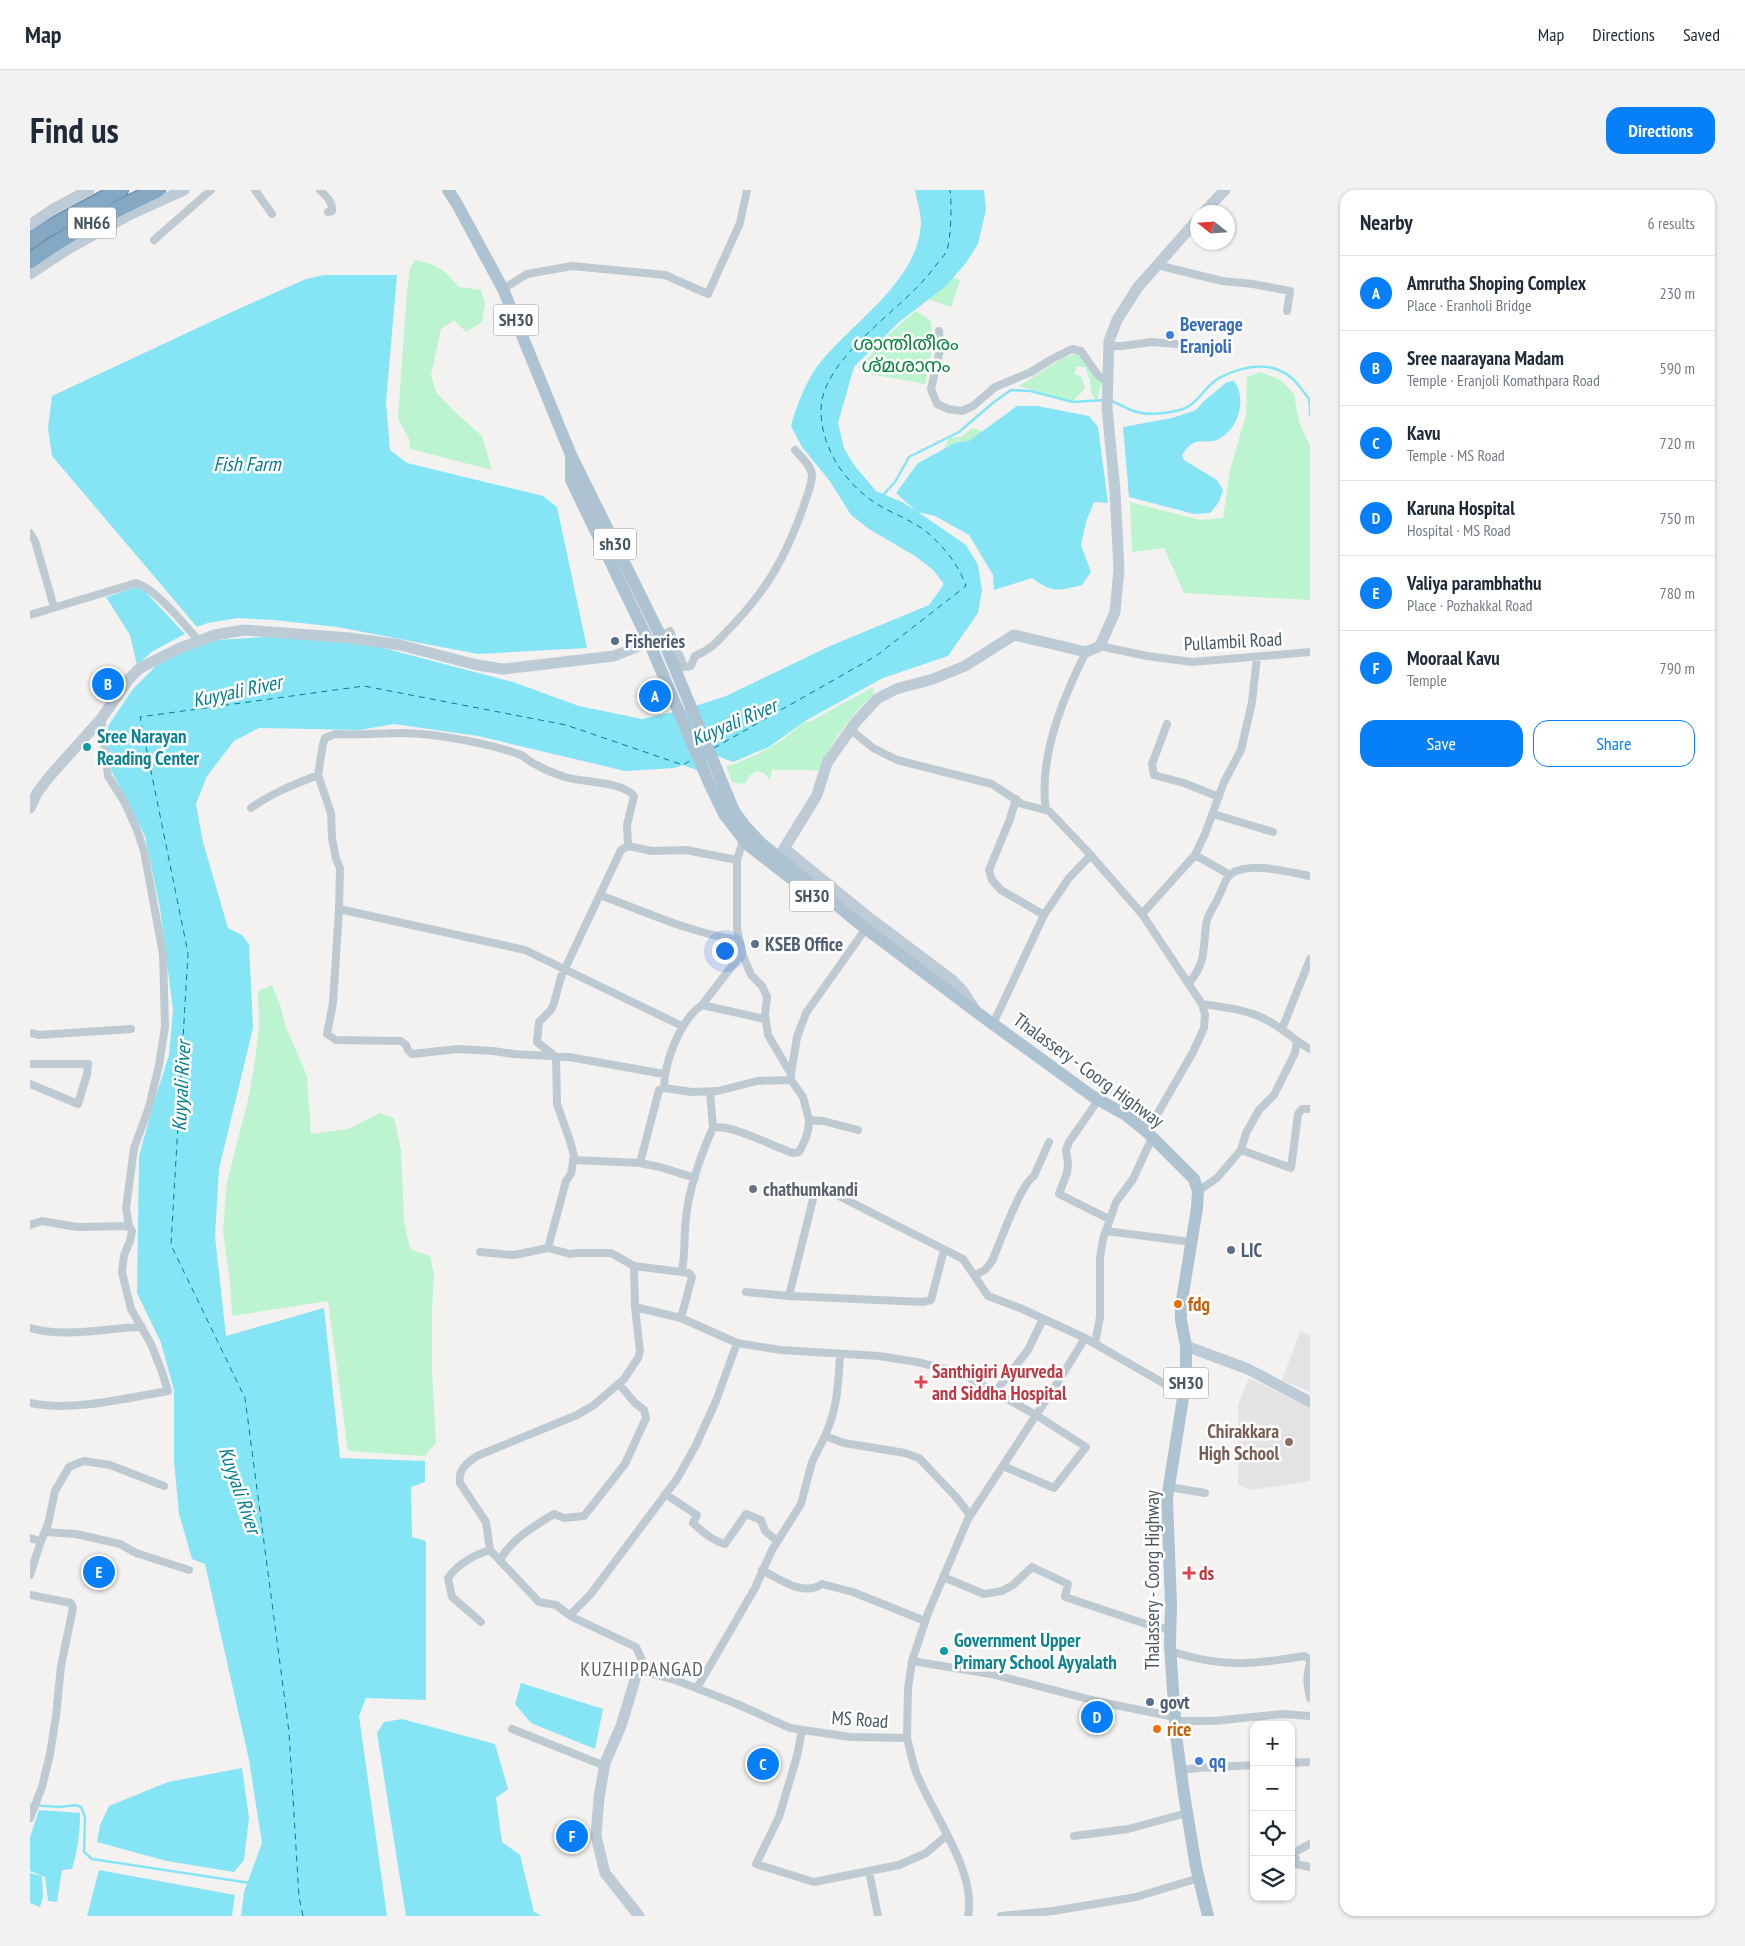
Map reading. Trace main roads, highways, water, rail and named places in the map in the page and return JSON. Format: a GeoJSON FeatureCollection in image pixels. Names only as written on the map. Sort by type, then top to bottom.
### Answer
{"type":"FeatureCollection","features":[{"type":"Feature","properties":{"kind":"highway","name":"NH66"},"geometry":{"type":"LineString","coordinates":[[30,241],[42,232],[120,190]]}},
{"type":"Feature","properties":{"kind":"highway","name":"NH66"},"geometry":{"type":"LineString","coordinates":[[30,261],[46,249],[156,190]]}},
{"type":"Feature","properties":{"kind":"main road","name":"SH30"},"geometry":{"type":"LineString","coordinates":[[448,190],[458,204],[503,289],[571,455]]}},
{"type":"Feature","properties":{"kind":"main road","name":"sh30"},"geometry":{"type":"LineString","coordinates":[[571,455],[654,638]]}},
{"type":"Feature","properties":{"kind":"main road","name":"SH30"},"geometry":{"type":"LineString","coordinates":[[654,638],[676,707],[704,771],[724,814],[743,841],[773,866],[929,984],[950,991]]}},
{"type":"Feature","properties":{"kind":"main road","name":"Thalassery - Coorg Highway"},"geometry":{"type":"LineString","coordinates":[[654,638],[666,647],[734,811],[762,844],[857,922],[993,1024],[1099,1099],[1126,1115],[1150,1135],[1194,1179],[1198,1191],[1180,1311],[1186,1346],[1187,1366],[1167,1500],[1170,1651],[1175,1719],[1198,1878],[1208,1916]]}},
{"type":"Feature","properties":{"kind":"water","name":"Kuyyali River"},"geometry":{"type":"Polygon","coordinates":[[[915,190],[984,190],[986,210],[978,244],[966,263],[946,286],[898,323],[854,367],[838,423],[844,448],[854,465],[876,491],[902,502],[916,511],[896,493],[918,463],[955,443],[969,441],[1017,406],[1037,406],[1089,416],[1098,427],[1108,503],[1094,502],[1086,522],[1081,545],[1091,572],[1082,585],[1067,589],[1056,589],[1045,586],[1032,578],[994,590],[993,575],[969,535],[935,516],[918,512],[966,545],[978,565],[982,590],[978,613],[948,656],[883,678],[805,721],[769,747],[733,762],[717,756],[697,770],[683,765],[674,768],[625,771],[478,736],[394,724],[360,730],[259,728],[234,741],[207,776],[196,804],[203,842],[228,928],[242,935],[249,944],[253,1028],[219,1169],[215,1236],[226,1336],[324,1308],[340,1458],[425,1461],[425,1482],[411,1487],[412,1537],[426,1541],[426,1700],[366,1698],[359,1716],[387,1916],[241,1916],[244,1892],[262,1843],[249,1760],[205,1564],[192,1559],[179,1514],[174,1461],[174,1390],[161,1343],[137,1293],[139,1156],[169,1055],[173,1010],[160,908],[145,836],[112,772],[107,748],[108,726],[133,689],[162,660],[217,640],[282,636],[364,643],[513,682],[579,706],[642,719],[683,710],[726,696],[830,646],[929,605],[944,584],[933,570],[915,556],[869,529],[851,515],[829,480],[802,447],[791,426],[802,393],[819,364],[881,300],[908,265],[917,245],[921,224],[915,190]]]}},
{"type":"Feature","properties":{"kind":"water","name":"Fish Farm"},"geometry":{"type":"Polygon","coordinates":[[[324,275],[397,275],[386,402],[390,450],[407,463],[543,496],[557,507],[587,648],[478,654],[337,627],[274,620],[238,618],[208,623],[197,627],[52,456],[48,428],[52,396],[236,310],[306,279],[324,275]]]}},
{"type":"Feature","properties":{"kind":"water"},"geometry":{"type":"Polygon","coordinates":[[[1234,381],[1238,388],[1240,404],[1239,413],[1232,428],[1214,441],[1200,441],[1192,444],[1182,455],[1184,460],[1217,480],[1223,490],[1219,502],[1210,513],[1194,514],[1129,497],[1123,427],[1172,418],[1196,410],[1227,382],[1234,381]]]}},
{"type":"Feature","properties":{"kind":"water"},"geometry":{"type":"Polygon","coordinates":[[[141,587],[185,634],[153,651],[137,665],[130,635],[106,597],[141,587]]]}},
{"type":"Feature","properties":{"kind":"water"},"geometry":{"type":"Polygon","coordinates":[[[521,1683],[603,1709],[595,1749],[531,1723],[515,1704],[521,1683]]]}},
{"type":"Feature","properties":{"kind":"water"},"geometry":{"type":"Polygon","coordinates":[[[402,1719],[495,1744],[508,1789],[496,1798],[502,1842],[520,1855],[534,1912],[542,1916],[406,1916],[377,1733],[384,1722],[402,1719]]]}},
{"type":"Feature","properties":{"kind":"water"},"geometry":{"type":"Polygon","coordinates":[[[242,1768],[249,1818],[244,1860],[234,1872],[167,1861],[97,1842],[100,1825],[109,1806],[168,1782],[242,1768]]]}},
{"type":"Feature","properties":{"kind":"water"},"geometry":{"type":"Polygon","coordinates":[[[39,1810],[80,1813],[80,1827],[74,1862],[72,1869],[62,1870],[57,1902],[48,1901],[45,1877],[30,1871],[30,1837],[39,1810]]]}},
{"type":"Feature","properties":{"kind":"water"},"geometry":{"type":"Polygon","coordinates":[[[99,1870],[235,1895],[232,1916],[87,1916],[99,1870]]]}},
{"type":"Feature","properties":{"kind":"water"},"geometry":{"type":"Polygon","coordinates":[[[30,1873],[42,1876],[43,1897],[40,1907],[30,1903],[30,1873]]]}},
{"type":"Feature","properties":{"kind":"waterway"},"geometry":{"type":"LineString","coordinates":[[1110,400],[1128,409],[1142,413],[1155,414],[1180,410],[1192,404],[1210,385],[1221,377],[1242,369],[1264,367],[1274,368],[1292,378],[1309,399],[1310,415]]}},
{"type":"Feature","properties":{"kind":"waterway"},"geometry":{"type":"LineString","coordinates":[[883,495],[895,482],[909,457],[959,432],[1011,390],[1031,391],[1073,402],[1104,400]]}},
{"type":"Feature","properties":{"kind":"waterway"},"geometry":{"type":"LineString","coordinates":[[30,1805],[60,1807],[76,1805],[81,1807],[85,1817],[84,1852],[92,1859],[250,1883]]}},
{"type":"Feature","properties":{"kind":"place","name":"Beverage Eranjoli"},"geometry":{"type":"Point","coordinates":[1170,335]}},
{"type":"Feature","properties":{"kind":"place","name":"Fisheries"},"geometry":{"type":"Point","coordinates":[615,641]}},
{"type":"Feature","properties":{"kind":"place","name":"Sree naarayana Madam"},"geometry":{"type":"Point","coordinates":[108,684]}},
{"type":"Feature","properties":{"kind":"place","name":"Amrutha Shoping Complex"},"geometry":{"type":"Point","coordinates":[655,696]}},
{"type":"Feature","properties":{"kind":"place","name":"Sree Narayan Reading Center"},"geometry":{"type":"Point","coordinates":[87,747]}},
{"type":"Feature","properties":{"kind":"place","name":"KSEB Office"},"geometry":{"type":"Point","coordinates":[755,944]}},
{"type":"Feature","properties":{"kind":"place","name":"chathumkandi"},"geometry":{"type":"Point","coordinates":[753,1189]}},
{"type":"Feature","properties":{"kind":"place","name":"LIC"},"geometry":{"type":"Point","coordinates":[1231,1250]}},
{"type":"Feature","properties":{"kind":"place","name":"fdg"},"geometry":{"type":"Point","coordinates":[1178,1304]}},
{"type":"Feature","properties":{"kind":"place","name":"Santhigiri Ayurveda and Siddha Hospital"},"geometry":{"type":"Point","coordinates":[921,1382]}},
{"type":"Feature","properties":{"kind":"place","name":"Chirakkara High School"},"geometry":{"type":"Point","coordinates":[1289,1442]}},
{"type":"Feature","properties":{"kind":"place","name":"Valiya parambhathu"},"geometry":{"type":"Point","coordinates":[99,1572]}},
{"type":"Feature","properties":{"kind":"place","name":"ds"},"geometry":{"type":"Point","coordinates":[1189,1573]}},
{"type":"Feature","properties":{"kind":"place","name":"Government Upper Primary School Ayyalath"},"geometry":{"type":"Point","coordinates":[944,1651]}},
{"type":"Feature","properties":{"kind":"place","name":"govt"},"geometry":{"type":"Point","coordinates":[1150,1702]}},
{"type":"Feature","properties":{"kind":"place","name":"Karuna Hospital"},"geometry":{"type":"Point","coordinates":[1097,1717]}},
{"type":"Feature","properties":{"kind":"place","name":"rice"},"geometry":{"type":"Point","coordinates":[1157,1729]}},
{"type":"Feature","properties":{"kind":"place","name":"qq"},"geometry":{"type":"Point","coordinates":[1199,1761]}},
{"type":"Feature","properties":{"kind":"place","name":"Kavu"},"geometry":{"type":"Point","coordinates":[763,1764]}},
{"type":"Feature","properties":{"kind":"place","name":"Mooraal Kavu"},"geometry":{"type":"Point","coordinates":[572,1836]}},
{"type":"Feature","properties":{"kind":"district","name":"KUZHIPPANGAD"},"geometry":{"type":"Point","coordinates":[642,1669]}},
{"type":"Feature","properties":{"kind":"park label","name":"ശാന്തിതീരം ശ്മശാനം"},"geometry":{"type":"Point","coordinates":[906,354]}}]}
